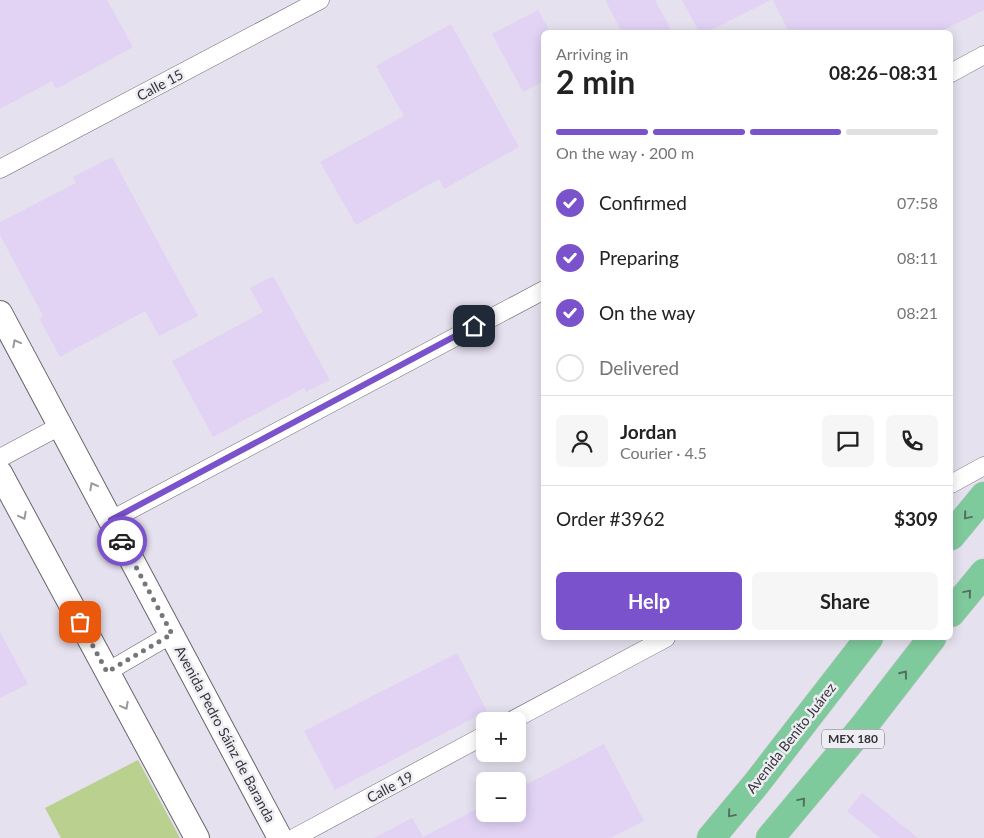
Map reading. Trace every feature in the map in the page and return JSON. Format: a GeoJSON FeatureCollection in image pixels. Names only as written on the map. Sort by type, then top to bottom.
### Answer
{"type":"FeatureCollection","features":[{"type":"Feature","properties":{"kind":"main road"},"geometry":{"type":"LineString","coordinates":[[953,534],[984,496]]}},
{"type":"Feature","properties":{"kind":"main road"},"geometry":{"type":"LineString","coordinates":[[953,611],[984,573]]}},
{"type":"Feature","properties":{"kind":"main road","name":"Avenida Benito Juárez"},"geometry":{"type":"LineString","coordinates":[[711,838],[756,784],[867,640]]}},
{"type":"Feature","properties":{"kind":"main road","name":"MEX 180"},"geometry":{"type":"LineString","coordinates":[[777,836],[930,640]]}},
{"type":"Feature","properties":{"kind":"street","name":"Calle 15"},"geometry":{"type":"LineString","coordinates":[[0,169],[320,0]]}},
{"type":"Feature","properties":{"kind":"street"},"geometry":{"type":"LineString","coordinates":[[953,72],[984,56]]}},
{"type":"Feature","properties":{"kind":"street"},"geometry":{"type":"LineString","coordinates":[[111,520],[541,292]]}},
{"type":"Feature","properties":{"kind":"street","name":"Avenida Pedro Sáinz de Baranda"},"geometry":{"type":"LineString","coordinates":[[0,313],[280,838]]}},
{"type":"Feature","properties":{"kind":"street"},"geometry":{"type":"LineString","coordinates":[[0,458],[60,426]]}},
{"type":"Feature","properties":{"kind":"street"},"geometry":{"type":"LineString","coordinates":[[953,483],[984,466]]}},
{"type":"Feature","properties":{"kind":"street"},"geometry":{"type":"LineString","coordinates":[[0,473],[197,838]]}},
{"type":"Feature","properties":{"kind":"street"},"geometry":{"type":"LineString","coordinates":[[107,672],[172,634]]}},
{"type":"Feature","properties":{"kind":"street"},"geometry":{"type":"LineString","coordinates":[[526,713],[662,640]]}},
{"type":"Feature","properties":{"kind":"street","name":"Calle 19"},"geometry":{"type":"LineString","coordinates":[[294,838],[476,740]]}},
{"type":"Feature","properties":{"kind":"shaded area"},"geometry":{"type":"Polygon","coordinates":[[[0,0],[984,0],[984,838],[0,838],[0,0]]]}},
{"type":"Feature","properties":{"kind":"green space"},"geometry":{"type":"Polygon","coordinates":[[[138,760],[180,838],[61,838],[45,808],[138,760]]]}},
{"type":"Feature","properties":{"kind":"building"},"geometry":{"type":"Polygon","coordinates":[[[0,0],[107,0],[133,47],[56,89],[52,81],[0,109],[0,0]]]}},
{"type":"Feature","properties":{"kind":"building"},"geometry":{"type":"Polygon","coordinates":[[[605,0],[655,0],[671,30],[621,30],[605,0]]]}},
{"type":"Feature","properties":{"kind":"building"},"geometry":{"type":"Polygon","coordinates":[[[682,0],[771,0],[711,30],[698,30],[682,0]]]}},
{"type":"Feature","properties":{"kind":"building"},"geometry":{"type":"Polygon","coordinates":[[[773,0],[984,0],[984,10],[944,30],[788,30],[773,0]]]}},
{"type":"Feature","properties":{"kind":"building"},"geometry":{"type":"Polygon","coordinates":[[[538,10],[549,30],[541,30],[541,83],[523,92],[492,34],[538,10]]]}},
{"type":"Feature","properties":{"kind":"building"},"geometry":{"type":"Polygon","coordinates":[[[451,24],[519,147],[444,189],[439,179],[356,225],[320,162],[404,116],[376,66],[451,24]]]}},
{"type":"Feature","properties":{"kind":"building"},"geometry":{"type":"Polygon","coordinates":[[[112,157],[198,316],[159,336],[145,311],[60,357],[39,318],[43,316],[0,235],[0,222],[76,183],[73,177],[112,157]]]}},
{"type":"Feature","properties":{"kind":"building"},"geometry":{"type":"Polygon","coordinates":[[[273,276],[330,380],[306,392],[304,388],[213,437],[172,361],[263,312],[250,288],[273,276]]]}},
{"type":"Feature","properties":{"kind":"building"},"geometry":{"type":"Polygon","coordinates":[[[0,632],[28,684],[0,698],[0,632]]]}},
{"type":"Feature","properties":{"kind":"building"},"geometry":{"type":"Polygon","coordinates":[[[457,653],[487,711],[476,712],[476,717],[335,790],[304,731],[457,653]]]}},
{"type":"Feature","properties":{"kind":"building"},"geometry":{"type":"Polygon","coordinates":[[[604,744],[644,821],[610,838],[374,838],[412,818],[423,837],[476,810],[476,822],[526,822],[526,785],[604,744]]]}},
{"type":"Feature","properties":{"kind":"building"},"geometry":{"type":"Polygon","coordinates":[[[862,793],[918,838],[880,838],[847,811],[862,793]]]}},
{"type":"Feature","properties":{"kind":"way so far"},"geometry":{"type":"LineString","coordinates":[[80,622],[107,672],[172,634],[122,541]]}},
{"type":"Feature","properties":{"kind":"route"},"geometry":{"type":"LineString","coordinates":[[122,541],[111,520],[474,326]]}}]}
